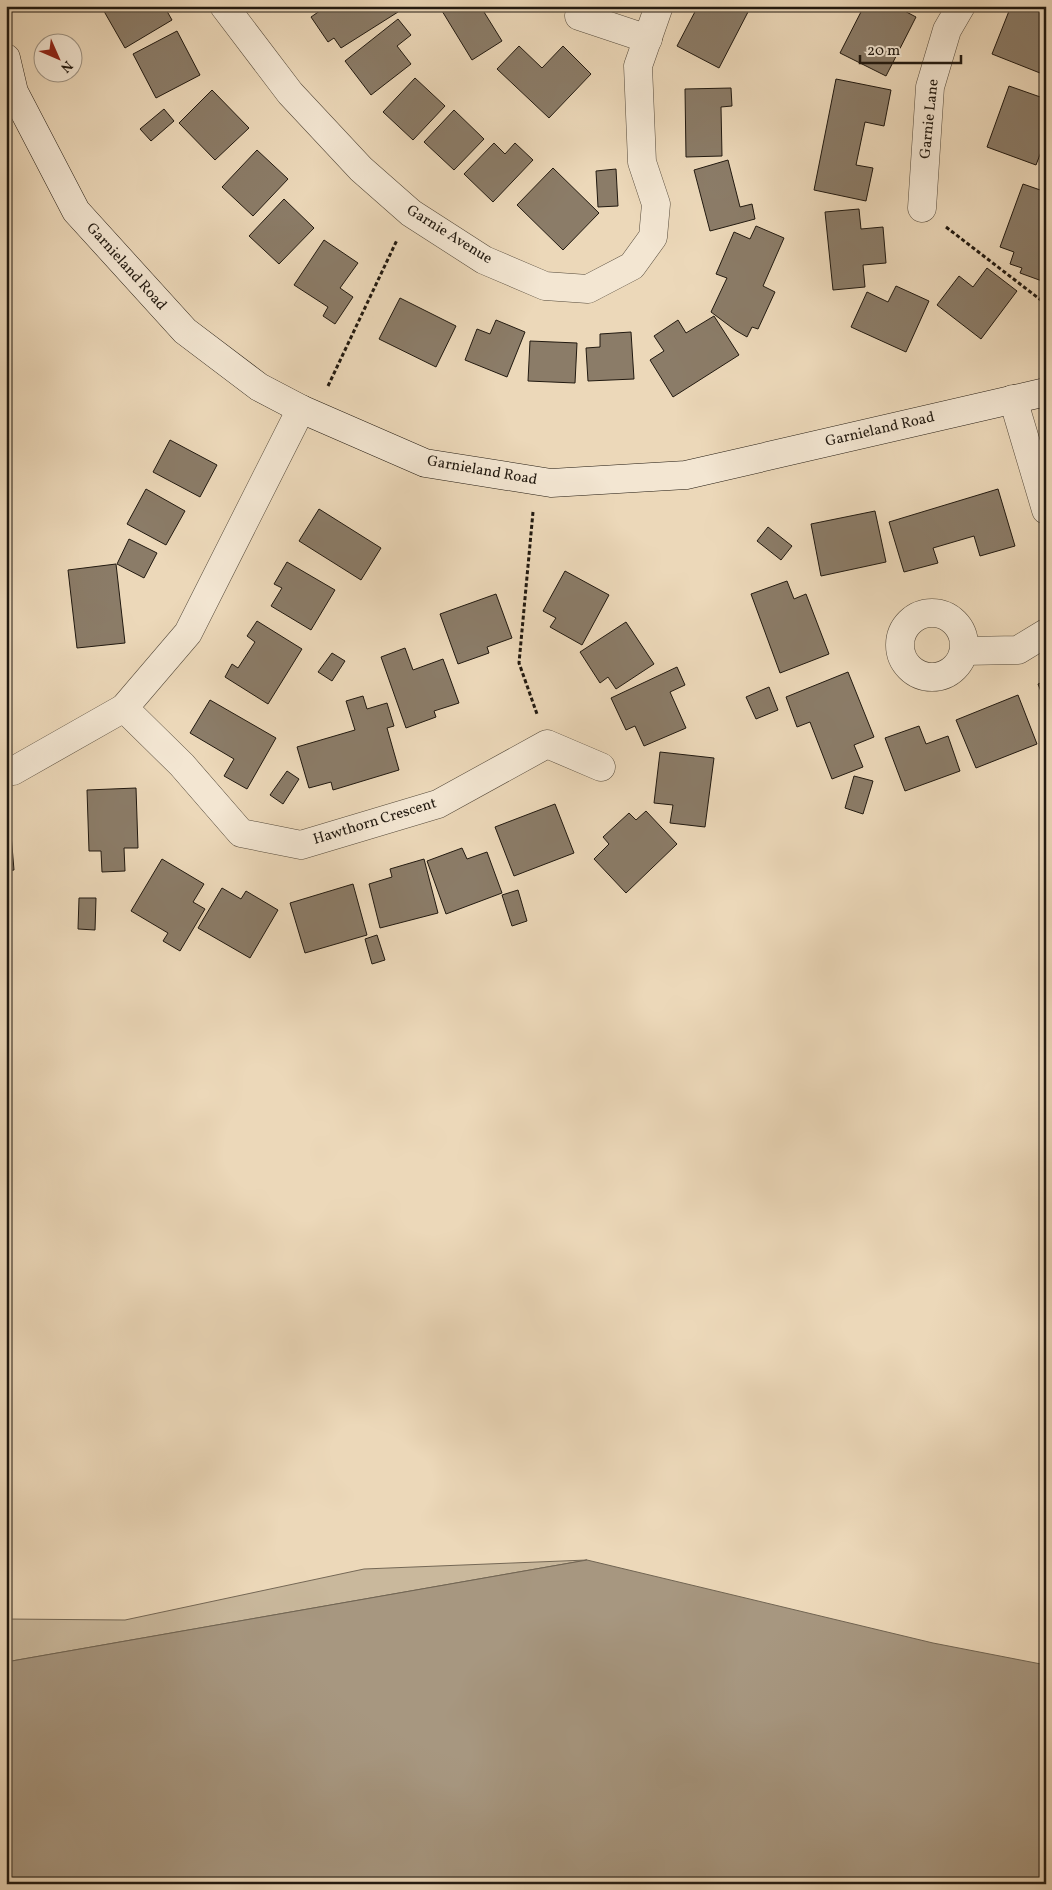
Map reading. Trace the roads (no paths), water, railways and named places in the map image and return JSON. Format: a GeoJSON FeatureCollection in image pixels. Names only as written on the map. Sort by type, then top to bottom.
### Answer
{"type":"FeatureCollection","features":[{"type":"Feature","properties":{"kind":"street","name":"Garnie Avenue"},"geometry":{"type":"LineString","coordinates":[[224,6],[290,93],[361,169],[411,213],[484,260],[545,286],[588,289],[632,266],[653,237],[656,204],[642,162],[638,66],[659,6]]}},
{"type":"Feature","properties":{"kind":"street","name":"Garnie Lane"},"geometry":{"type":"LineString","coordinates":[[922,208],[930,87],[947,30],[961,6]]}},
{"type":"Feature","properties":{"kind":"street"},"geometry":{"type":"LineString","coordinates":[[579,16],[648,39]]}},
{"type":"Feature","properties":{"kind":"street","name":"Garnieland Road"},"geometry":{"type":"LineString","coordinates":[[6,58],[14,92],[76,212],[185,331],[258,387],[307,412],[425,463],[551,483],[686,474],[1046,392]]}},
{"type":"Feature","properties":{"kind":"street"},"geometry":{"type":"LineString","coordinates":[[1013,399],[1046,510]]}},
{"type":"Feature","properties":{"kind":"street"},"geometry":{"type":"LineString","coordinates":[[6,770],[13,771],[124,708],[188,633],[307,412]]}},
{"type":"Feature","properties":{"kind":"street"},"geometry":{"type":"LineString","coordinates":[[964,651],[1018,650],[1046,633]]}},
{"type":"Feature","properties":{"kind":"street","name":"Hawthorn Crescent"},"geometry":{"type":"LineString","coordinates":[[124,708],[182,765],[241,833],[301,845],[438,804],[548,744],[601,767]]}}]}
